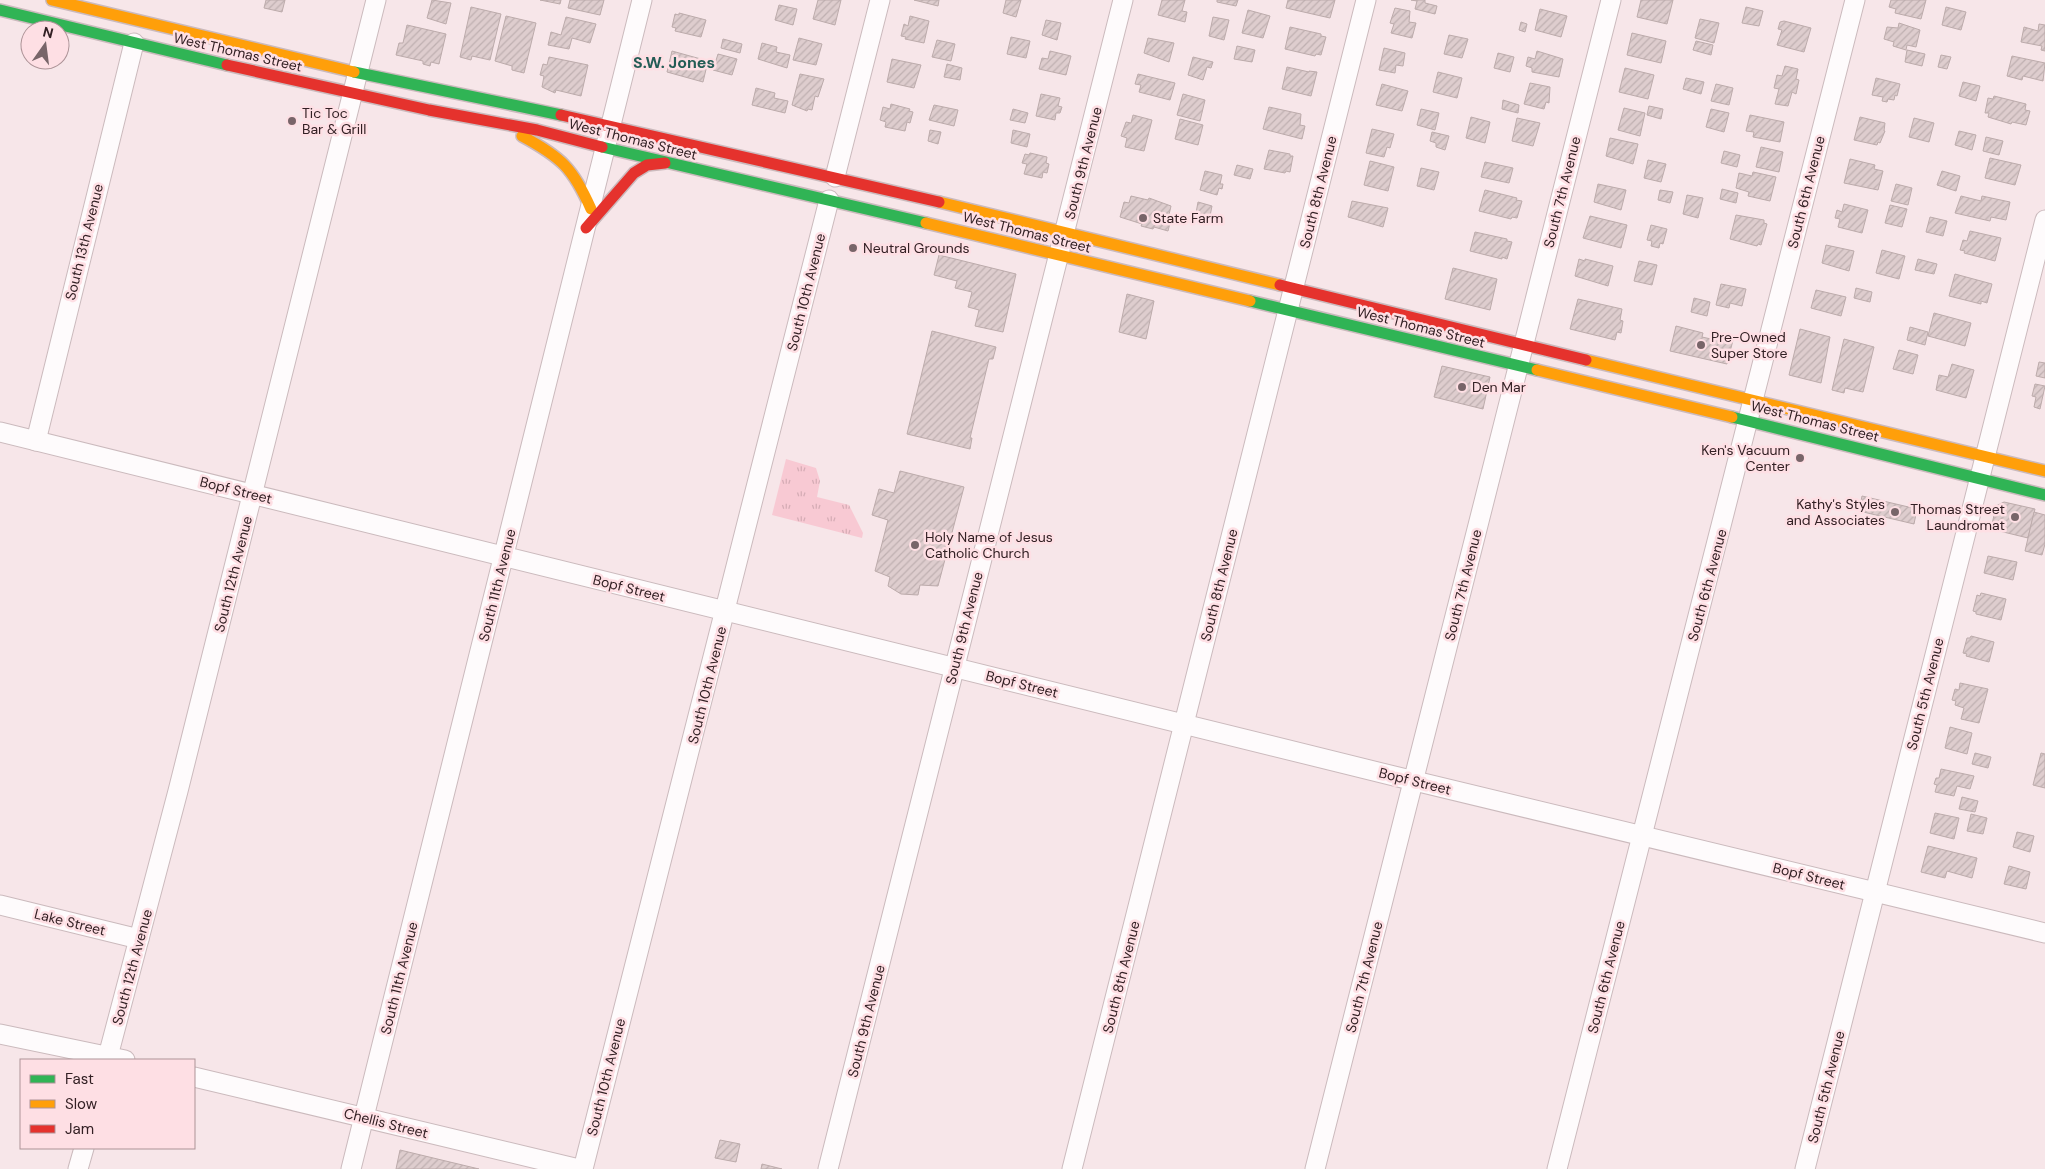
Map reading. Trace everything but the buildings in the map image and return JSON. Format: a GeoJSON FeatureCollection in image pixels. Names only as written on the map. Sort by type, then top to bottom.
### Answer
{"type":"FeatureCollection","features":[{"type":"Feature","properties":{"kind":"main road","name":"West Thomas Street"},"geometry":{"type":"LineString","coordinates":[[52,0],[357,73],[611,125],[835,177],[2045,471]]}},
{"type":"Feature","properties":{"kind":"main road","name":"West Thomas Street"},"geometry":{"type":"LineString","coordinates":[[0,10],[352,94],[537,130],[665,163],[829,200],[1749,420],[2045,495]]}},
{"type":"Feature","properties":{"kind":"main road"},"geometry":{"type":"LineString","coordinates":[[494,122],[540,145],[568,166],[578,178],[591,209]]}},
{"type":"Feature","properties":{"kind":"main road"},"geometry":{"type":"LineString","coordinates":[[586,228],[634,174],[647,165],[665,163]]}},
{"type":"Feature","properties":{"kind":"street","name":"South 12th Avenue"},"geometry":{"type":"LineString","coordinates":[[113,1059],[139,939],[253,495],[376,0]]}},
{"type":"Feature","properties":{"kind":"street","name":"South 11th Avenue"},"geometry":{"type":"LineString","coordinates":[[351,1169],[642,0]]}},
{"type":"Feature","properties":{"kind":"street"},"geometry":{"type":"LineString","coordinates":[[835,177],[880,0]]}},
{"type":"Feature","properties":{"kind":"street","name":"South 9th Avenue"},"geometry":{"type":"LineString","coordinates":[[828,1169],[1123,0]]}},
{"type":"Feature","properties":{"kind":"street","name":"South 8th Avenue"},"geometry":{"type":"LineString","coordinates":[[1072,1169],[1366,0]]}},
{"type":"Feature","properties":{"kind":"street","name":"South 7th Avenue"},"geometry":{"type":"LineString","coordinates":[[1314,1169],[1611,0]]}},
{"type":"Feature","properties":{"kind":"street","name":"South 6th Avenue"},"geometry":{"type":"LineString","coordinates":[[1558,1169],[1641,836],[1754,401],[1855,0]]}},
{"type":"Feature","properties":{"kind":"street","name":"South 13th Avenue"},"geometry":{"type":"LineString","coordinates":[[36,441],[134,43]]}},
{"type":"Feature","properties":{"kind":"street","name":"South 10th Avenue"},"geometry":{"type":"LineString","coordinates":[[581,1169],[829,200]]}},
{"type":"Feature","properties":{"kind":"street","name":"South 5th Avenue"},"geometry":{"type":"LineString","coordinates":[[1805,1169],[2045,220]]}},
{"type":"Feature","properties":{"kind":"street","name":"Bopf Street"},"geometry":{"type":"LineString","coordinates":[[0,432],[1414,781],[2045,933]]}},
{"type":"Feature","properties":{"kind":"street","name":"Lake Street"},"geometry":{"type":"LineString","coordinates":[[0,905],[139,939]]}},
{"type":"Feature","properties":{"kind":"street"},"geometry":{"type":"LineString","coordinates":[[0,1034],[113,1059]]}},
{"type":"Feature","properties":{"kind":"street","name":"Chellis Street"},"geometry":{"type":"LineString","coordinates":[[195,1077],[581,1169]]}},
{"type":"Feature","properties":{"kind":"street"},"geometry":{"type":"LineString","coordinates":[[78,1169],[84,1149]]}},
{"type":"Feature","properties":{"kind":"green space"},"geometry":{"type":"Polygon","coordinates":[[[786,459],[816,468],[820,481],[817,497],[849,505],[863,533],[862,538],[772,515],[786,459]]]}},
{"type":"Feature","properties":{"kind":"traffic: fast"},"geometry":{"type":"LineString","coordinates":[[0,10],[227,65]]}},
{"type":"Feature","properties":{"kind":"traffic: fast"},"geometry":{"type":"LineString","coordinates":[[354,72],[561,115]]}},
{"type":"Feature","properties":{"kind":"traffic: fast"},"geometry":{"type":"LineString","coordinates":[[602,147],[926,223]]}},
{"type":"Feature","properties":{"kind":"traffic: fast"},"geometry":{"type":"LineString","coordinates":[[1250,301],[1537,370]]}},
{"type":"Feature","properties":{"kind":"traffic: fast"},"geometry":{"type":"LineString","coordinates":[[1732,417],[2045,495]]}},
{"type":"Feature","properties":{"kind":"traffic: slow"},"geometry":{"type":"LineString","coordinates":[[52,0],[354,72]]}},
{"type":"Feature","properties":{"kind":"traffic: slow"},"geometry":{"type":"LineString","coordinates":[[522,136],[547,150],[572,173],[591,209]]}},
{"type":"Feature","properties":{"kind":"traffic: slow"},"geometry":{"type":"LineString","coordinates":[[939,202],[1280,285]]}},
{"type":"Feature","properties":{"kind":"traffic: slow"},"geometry":{"type":"LineString","coordinates":[[926,223],[1250,301]]}},
{"type":"Feature","properties":{"kind":"traffic: slow"},"geometry":{"type":"LineString","coordinates":[[1586,360],[2045,471]]}},
{"type":"Feature","properties":{"kind":"traffic: slow"},"geometry":{"type":"LineString","coordinates":[[1537,370],[1732,417]]}},
{"type":"Feature","properties":{"kind":"traffic: jam"},"geometry":{"type":"LineString","coordinates":[[227,65],[429,110],[537,130],[602,147]]}},
{"type":"Feature","properties":{"kind":"traffic: jam"},"geometry":{"type":"LineString","coordinates":[[561,115],[939,202]]}},
{"type":"Feature","properties":{"kind":"traffic: jam"},"geometry":{"type":"LineString","coordinates":[[586,228],[634,173],[647,165],[665,163]]}},
{"type":"Feature","properties":{"kind":"traffic: jam"},"geometry":{"type":"LineString","coordinates":[[1280,285],[1586,360]]}},
{"type":"Feature","properties":{"kind":"place","name":"Tic Toc Bar & Grill"},"geometry":{"type":"Point","coordinates":[292,121]}},
{"type":"Feature","properties":{"kind":"place","name":"State Farm"},"geometry":{"type":"Point","coordinates":[1143,218]}},
{"type":"Feature","properties":{"kind":"place","name":"Neutral Grounds"},"geometry":{"type":"Point","coordinates":[853,248]}},
{"type":"Feature","properties":{"kind":"place","name":"Pre-Owned Super Store"},"geometry":{"type":"Point","coordinates":[1701,345]}},
{"type":"Feature","properties":{"kind":"place","name":"Den Mar"},"geometry":{"type":"Point","coordinates":[1462,387]}},
{"type":"Feature","properties":{"kind":"place","name":"Ken's Vacuum Center"},"geometry":{"type":"Point","coordinates":[1800,458]}},
{"type":"Feature","properties":{"kind":"place","name":"Kathy's Styles and Associates"},"geometry":{"type":"Point","coordinates":[1895,512]}},
{"type":"Feature","properties":{"kind":"place","name":"Thomas Street Laundromat"},"geometry":{"type":"Point","coordinates":[2015,517]}},
{"type":"Feature","properties":{"kind":"place","name":"Holy Name of Jesus Catholic Church"},"geometry":{"type":"Point","coordinates":[915,545]}},
{"type":"Feature","properties":{"kind":"district","name":"S.W. Jones"},"geometry":{"type":"Point","coordinates":[674,62]}}]}
